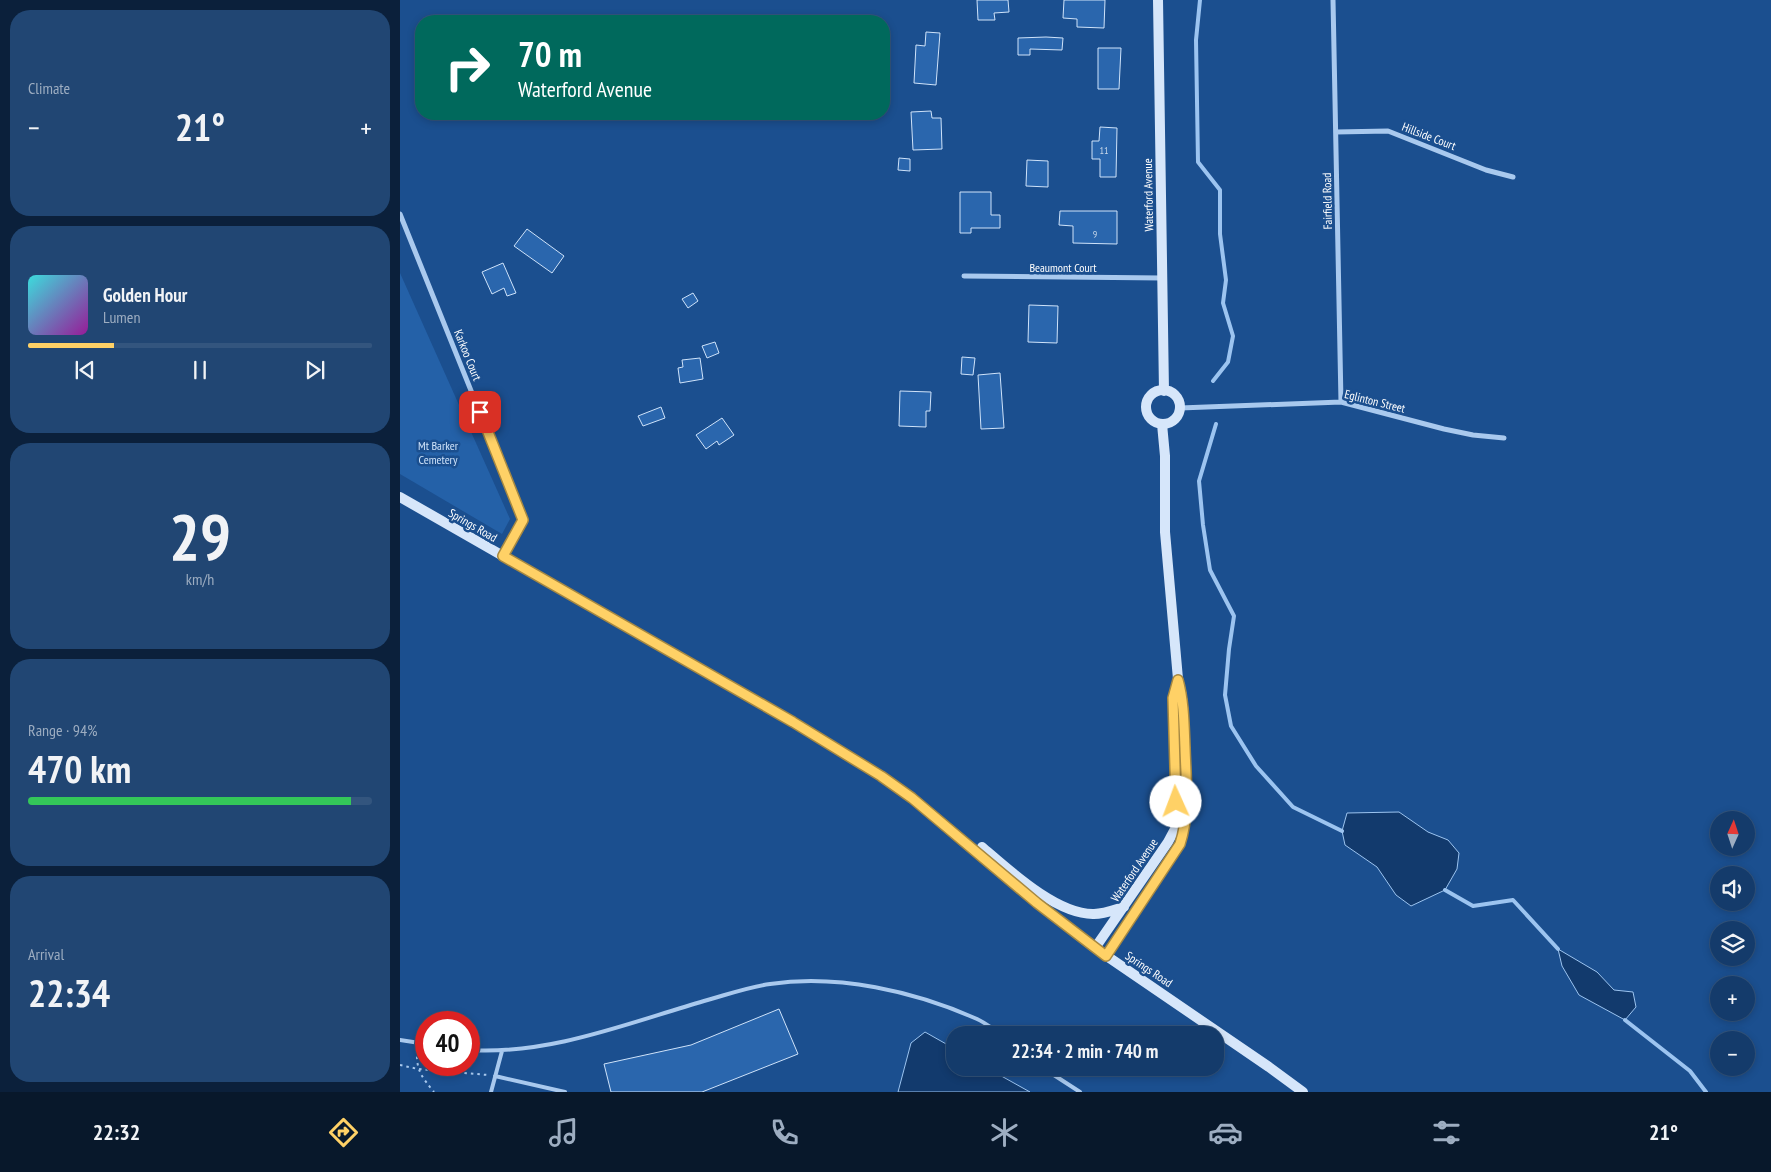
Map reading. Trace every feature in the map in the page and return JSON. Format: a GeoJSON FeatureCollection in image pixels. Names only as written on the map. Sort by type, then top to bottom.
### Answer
{"type":"FeatureCollection","features":[{"type":"Feature","properties":{"kind":"street","name":"Waterford Avenue"},"geometry":{"type":"LineString","coordinates":[[1158,0],[1164,391]]}},
{"type":"Feature","properties":{"kind":"street","name":"Fairfield Road"},"geometry":{"type":"LineString","coordinates":[[1333,0],[1341,402]]}},
{"type":"Feature","properties":{"kind":"street","name":"Hillside Court"},"geometry":{"type":"LineString","coordinates":[[1336,132],[1388,131],[1486,170],[1513,177]]}},
{"type":"Feature","properties":{"kind":"street","name":"Karkoo Court"},"geometry":{"type":"LineString","coordinates":[[400,214],[523,520],[503,556]]}},
{"type":"Feature","properties":{"kind":"street","name":"Beaumont Court"},"geometry":{"type":"LineString","coordinates":[[964,276],[1162,278]]}},
{"type":"Feature","properties":{"kind":"street"},"geometry":{"type":"LineString","coordinates":[[1164,391],[1170,392],[1175,396],[1180,408],[1174,420],[1162,424],[1150,418],[1146,406],[1152,395],[1164,391]]}},
{"type":"Feature","properties":{"kind":"street","name":"Eglinton Street"},"geometry":{"type":"LineString","coordinates":[[1180,408],[1341,402],[1451,431],[1474,436],[1504,438]]}},
{"type":"Feature","properties":{"kind":"street","name":"Waterford Avenue"},"geometry":{"type":"LineString","coordinates":[[1106,956],[1180,844],[1184,830],[1187,796],[1183,697],[1178,680],[1165,532],[1165,456],[1162,424]]}},
{"type":"Feature","properties":{"kind":"street","name":"Springs Road"},"geometry":{"type":"LineString","coordinates":[[400,497],[793,722],[883,778],[912,798],[1037,903],[1095,948],[1304,1092]]}},
{"type":"Feature","properties":{"kind":"street","name":"Waterford Avenue"},"geometry":{"type":"LineString","coordinates":[[1095,948],[1168,842],[1176,827],[1173,698],[1178,680]]}},
{"type":"Feature","properties":{"kind":"street"},"geometry":{"type":"LineString","coordinates":[[883,778],[906,785],[1018,877],[1056,903],[1070,910],[1094,914],[1124,907]]}},
{"type":"Feature","properties":{"kind":"lane"},"geometry":{"type":"LineString","coordinates":[[480,1050],[502,1051],[567,1041],[724,995],[770,984],[812,982],[871,985],[902,993],[978,1020],[988,1026]]}},
{"type":"Feature","properties":{"kind":"lane"},"geometry":{"type":"LineString","coordinates":[[400,1040],[415,1042]]}},
{"type":"Feature","properties":{"kind":"lane"},"geometry":{"type":"LineString","coordinates":[[491,1092],[502,1051]]}},
{"type":"Feature","properties":{"kind":"lane"},"geometry":{"type":"LineString","coordinates":[[495,1076],[566,1092]]}},
{"type":"Feature","properties":{"kind":"lane"},"geometry":{"type":"LineString","coordinates":[[1055,1076],[1080,1092]]}},
{"type":"Feature","properties":{"kind":"path"},"geometry":{"type":"LineString","coordinates":[[400,1065],[415,1068]]}},
{"type":"Feature","properties":{"kind":"path"},"geometry":{"type":"LineString","coordinates":[[480,1075],[495,1076]]}},
{"type":"Feature","properties":{"kind":"path"},"geometry":{"type":"LineString","coordinates":[[421,1076],[434,1092]]}},
{"type":"Feature","properties":{"kind":"green space","name":"Mt Barker Cemetery"},"geometry":{"type":"Polygon","coordinates":[[[400,273],[510,519],[502,534],[400,474],[400,273]]]}},
{"type":"Feature","properties":{"kind":"shaded area"},"geometry":{"type":"Polygon","coordinates":[[[1399,812],[1428,832],[1448,840],[1459,853],[1457,869],[1445,890],[1411,906],[1396,895],[1377,867],[1345,845],[1342,831],[1347,813],[1399,812]]]}},
{"type":"Feature","properties":{"kind":"shaded area"},"geometry":{"type":"Polygon","coordinates":[[[1558,949],[1597,972],[1614,990],[1633,992],[1636,1007],[1625,1020],[1579,995],[1562,966],[1558,949]]]}},
{"type":"Feature","properties":{"kind":"shaded area"},"geometry":{"type":"Polygon","coordinates":[[[925,1032],[946,1044],[946,1076],[1001,1076],[1030,1092],[898,1092],[911,1043],[925,1032]]]}},
{"type":"Feature","properties":{"kind":"building"},"geometry":{"type":"Polygon","coordinates":[[[977,0],[1008,0],[1009,12],[994,13],[995,20],[978,20],[977,0]]]}},
{"type":"Feature","properties":{"kind":"building"},"geometry":{"type":"Polygon","coordinates":[[[1064,0],[1105,0],[1104,28],[1077,27],[1077,19],[1063,18],[1064,0]]]}},
{"type":"Feature","properties":{"kind":"building"},"geometry":{"type":"Polygon","coordinates":[[[926,32],[940,33],[936,85],[914,83],[916,45],[925,46],[926,32]]]}},
{"type":"Feature","properties":{"kind":"building"},"geometry":{"type":"Polygon","coordinates":[[[1018,38],[1063,38],[1062,50],[1030,49],[1030,55],[1018,55],[1018,38]]]}},
{"type":"Feature","properties":{"kind":"building"},"geometry":{"type":"Polygon","coordinates":[[[1098,48],[1121,48],[1119,89],[1098,89],[1098,48]]]}},
{"type":"Feature","properties":{"kind":"building"},"geometry":{"type":"Polygon","coordinates":[[[931,111],[932,118],[941,118],[942,149],[913,150],[911,112],[931,111]]]}},
{"type":"Feature","properties":{"kind":"building"},"geometry":{"type":"Polygon","coordinates":[[[1100,127],[1117,128],[1116,177],[1100,177],[1100,159],[1092,159],[1092,141],[1099,141],[1100,127]]]}},
{"type":"Feature","properties":{"kind":"building"},"geometry":{"type":"Polygon","coordinates":[[[899,158],[910,159],[910,171],[898,170],[899,158]]]}},
{"type":"Feature","properties":{"kind":"building"},"geometry":{"type":"Polygon","coordinates":[[[1027,160],[1048,161],[1048,187],[1026,186],[1027,160]]]}},
{"type":"Feature","properties":{"kind":"building"},"geometry":{"type":"Polygon","coordinates":[[[960,192],[991,192],[991,215],[1000,215],[1000,228],[971,228],[971,233],[960,233],[960,192]]]}},
{"type":"Feature","properties":{"kind":"building"},"geometry":{"type":"Polygon","coordinates":[[[1060,211],[1117,211],[1117,244],[1073,243],[1073,226],[1059,225],[1060,211]]]}},
{"type":"Feature","properties":{"kind":"building"},"geometry":{"type":"Polygon","coordinates":[[[527,229],[564,256],[552,273],[514,246],[527,229]]]}},
{"type":"Feature","properties":{"kind":"building"},"geometry":{"type":"Polygon","coordinates":[[[503,263],[516,293],[507,296],[504,288],[492,294],[482,272],[503,263]]]}},
{"type":"Feature","properties":{"kind":"building"},"geometry":{"type":"Polygon","coordinates":[[[693,293],[698,301],[688,308],[682,299],[693,293]]]}},
{"type":"Feature","properties":{"kind":"building"},"geometry":{"type":"Polygon","coordinates":[[[1029,305],[1058,306],[1057,343],[1028,342],[1029,305]]]}},
{"type":"Feature","properties":{"kind":"building"},"geometry":{"type":"Polygon","coordinates":[[[715,342],[719,353],[707,358],[702,346],[715,342]]]}},
{"type":"Feature","properties":{"kind":"building"},"geometry":{"type":"Polygon","coordinates":[[[962,357],[975,358],[973,375],[961,374],[962,357]]]}},
{"type":"Feature","properties":{"kind":"building"},"geometry":{"type":"Polygon","coordinates":[[[700,358],[703,379],[680,383],[678,368],[683,367],[682,360],[700,358]]]}},
{"type":"Feature","properties":{"kind":"building"},"geometry":{"type":"Polygon","coordinates":[[[1000,373],[1004,428],[981,429],[978,375],[1000,373]]]}},
{"type":"Feature","properties":{"kind":"building"},"geometry":{"type":"Polygon","coordinates":[[[900,391],[931,392],[930,411],[926,411],[926,427],[899,426],[900,391]]]}},
{"type":"Feature","properties":{"kind":"building"},"geometry":{"type":"Polygon","coordinates":[[[661,407],[665,418],[643,426],[638,416],[661,407]]]}},
{"type":"Feature","properties":{"kind":"building"},"geometry":{"type":"Polygon","coordinates":[[[722,418],[734,435],[719,445],[717,441],[706,449],[696,435],[722,418]]]}},
{"type":"Feature","properties":{"kind":"building"},"geometry":{"type":"Polygon","coordinates":[[[779,1009],[798,1054],[702,1092],[611,1092],[604,1064],[691,1045],[779,1009]]]}},
{"type":"Feature","properties":{"kind":"waterway"},"geometry":{"type":"LineString","coordinates":[[1200,0],[1196,40],[1198,162],[1220,190],[1220,234],[1226,280],[1223,303],[1233,336],[1228,362],[1213,381]]}},
{"type":"Feature","properties":{"kind":"waterway"},"geometry":{"type":"LineString","coordinates":[[1216,424],[1199,481],[1210,570],[1234,616],[1225,695],[1231,726],[1256,766],[1293,807],[1342,831]]}},
{"type":"Feature","properties":{"kind":"waterway"},"geometry":{"type":"LineString","coordinates":[[1445,890],[1473,906],[1513,900],[1558,949]]}},
{"type":"Feature","properties":{"kind":"waterway"},"geometry":{"type":"LineString","coordinates":[[1625,1020],[1690,1071],[1706,1092]]}},
{"type":"Feature","properties":{"kind":"route"},"geometry":{"type":"LineString","coordinates":[[480,412],[523,520],[503,556],[793,722],[881,776],[912,798],[1037,903],[1106,956],[1180,844],[1184,830],[1187,796],[1183,697],[1178,680],[1173,698],[1176,802]]}}]}
